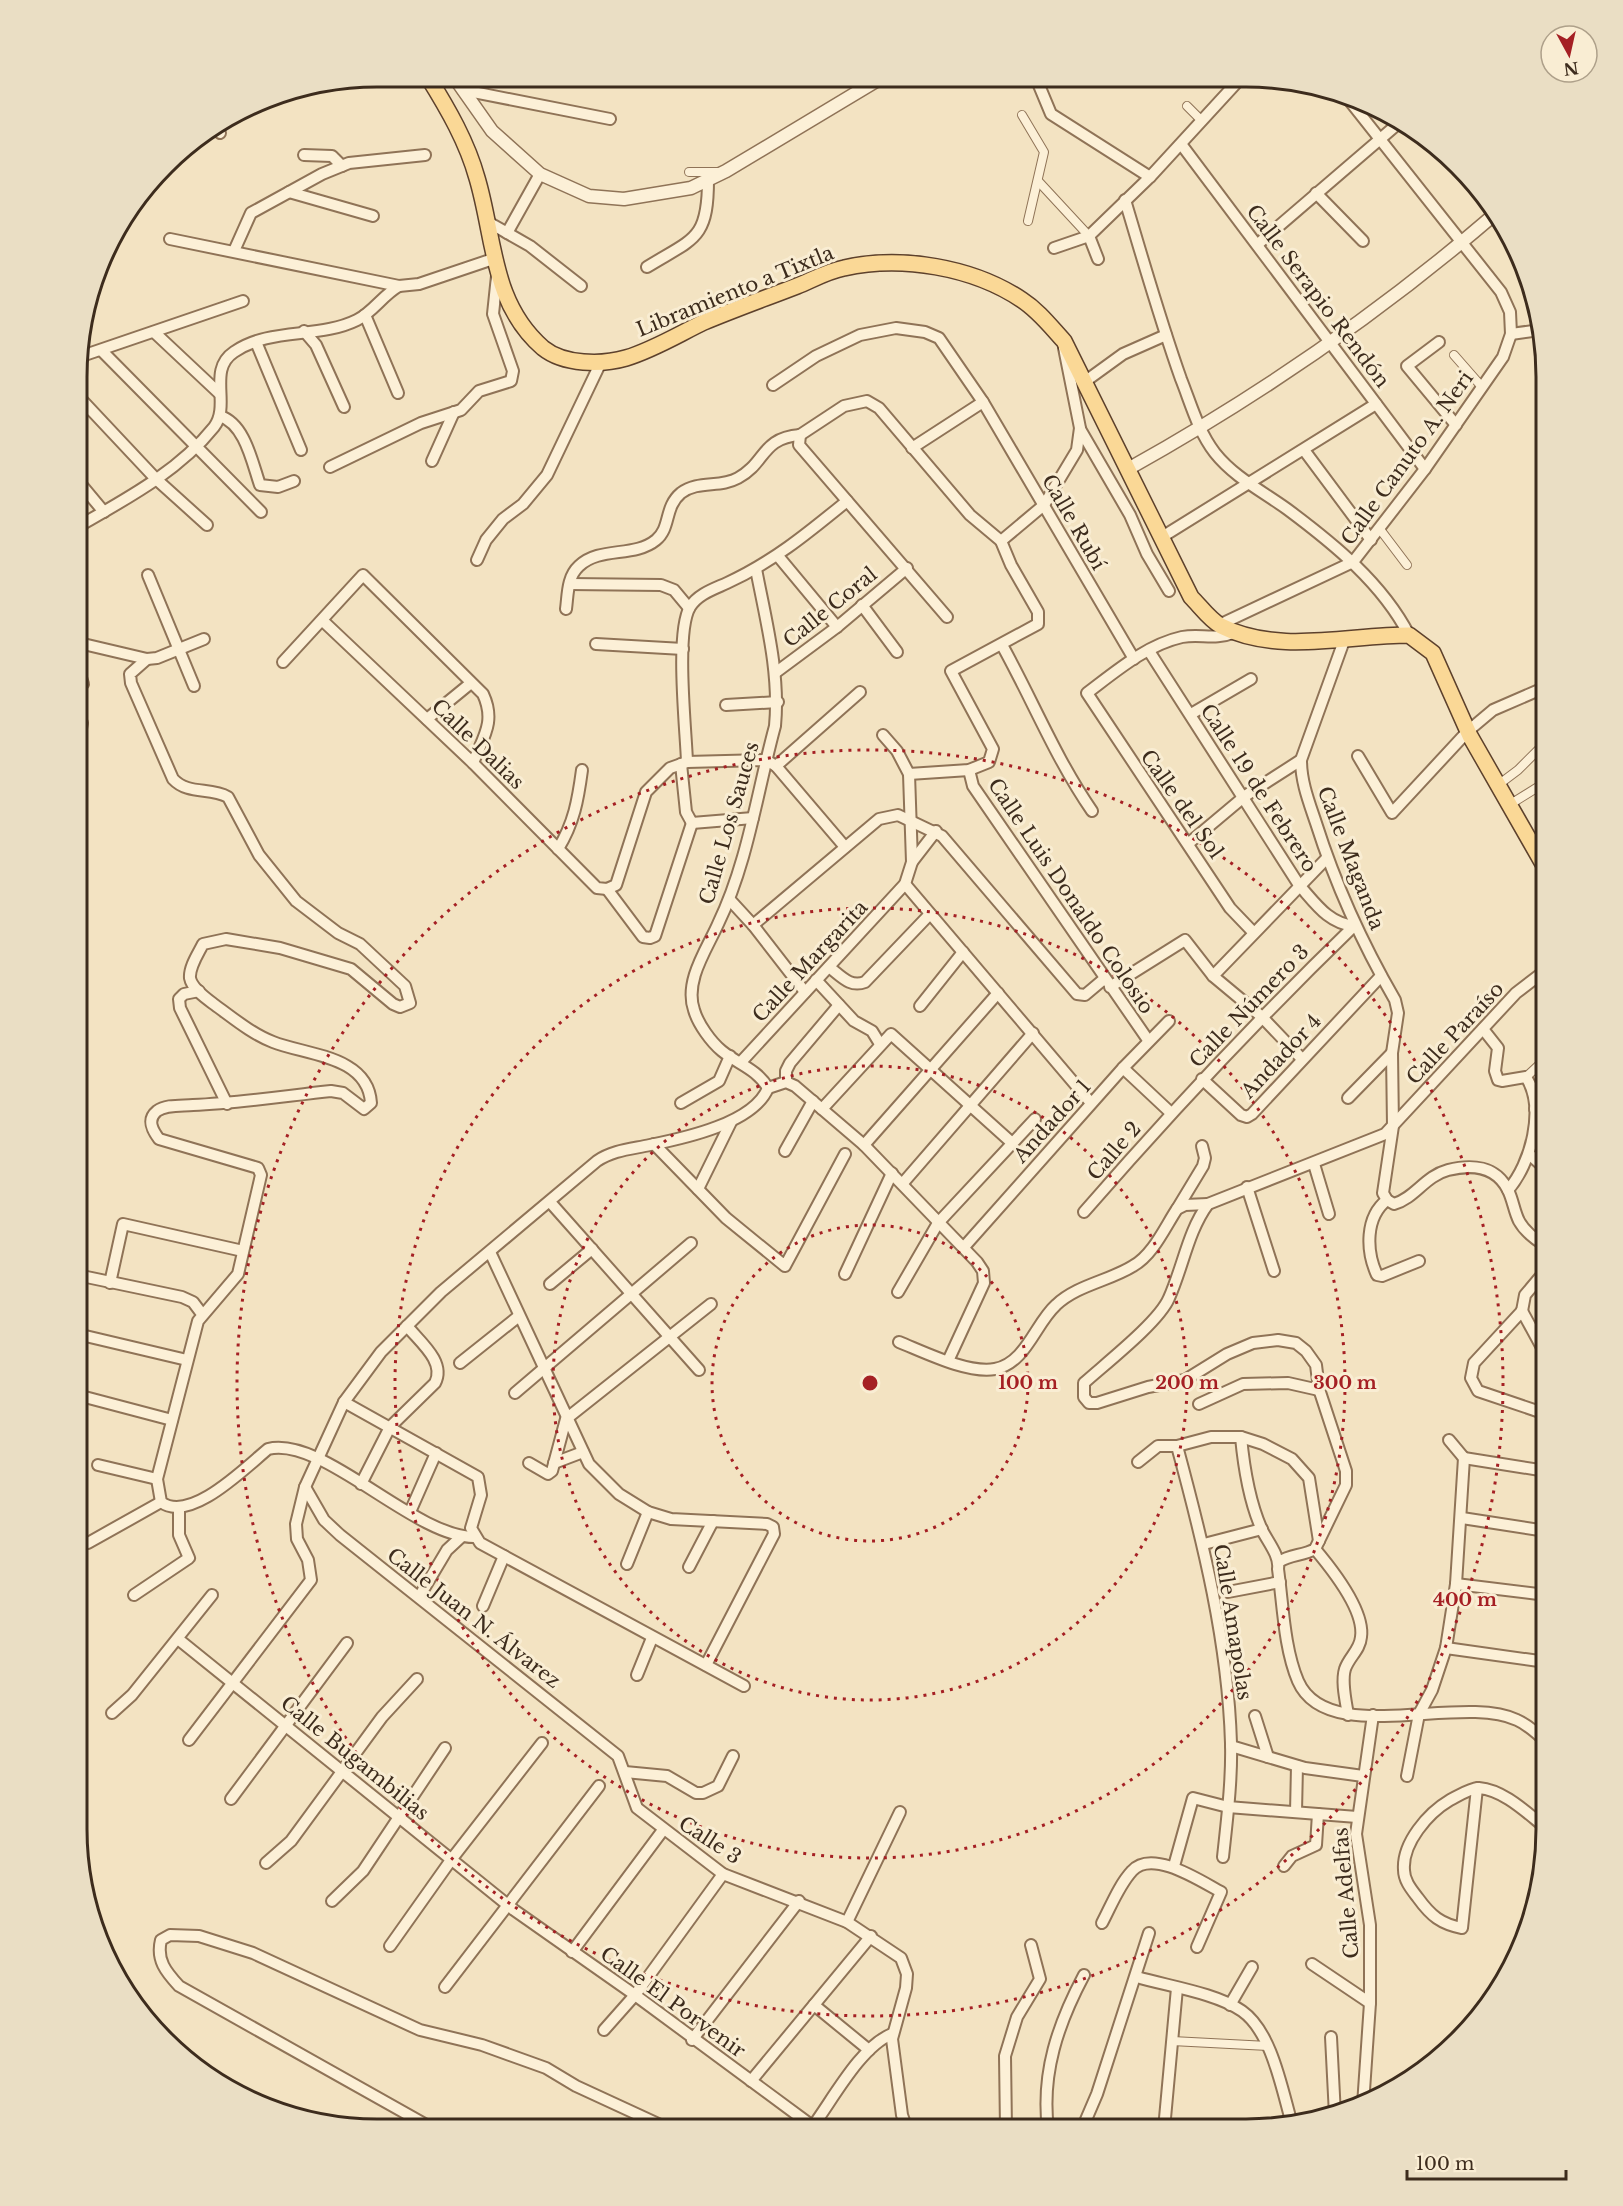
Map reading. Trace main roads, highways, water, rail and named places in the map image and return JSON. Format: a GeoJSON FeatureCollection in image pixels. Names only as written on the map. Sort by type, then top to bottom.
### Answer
{"type":"FeatureCollection","features":[{"type":"Feature","properties":{"kind":"main road","name":"Libramiento a Tixtla"},"geometry":{"type":"LineString","coordinates":[[434,87],[455,122],[477,177],[488,222],[497,276],[521,324],[545,349],[570,360],[601,362],[626,358],[709,320],[842,268],[880,262],[932,267],[974,277],[1022,299],[1044,318],[1064,342],[1191,597],[1219,625],[1253,638],[1303,641],[1409,635],[1433,653],[1468,730],[1509,805],[1536,842]]}}]}
